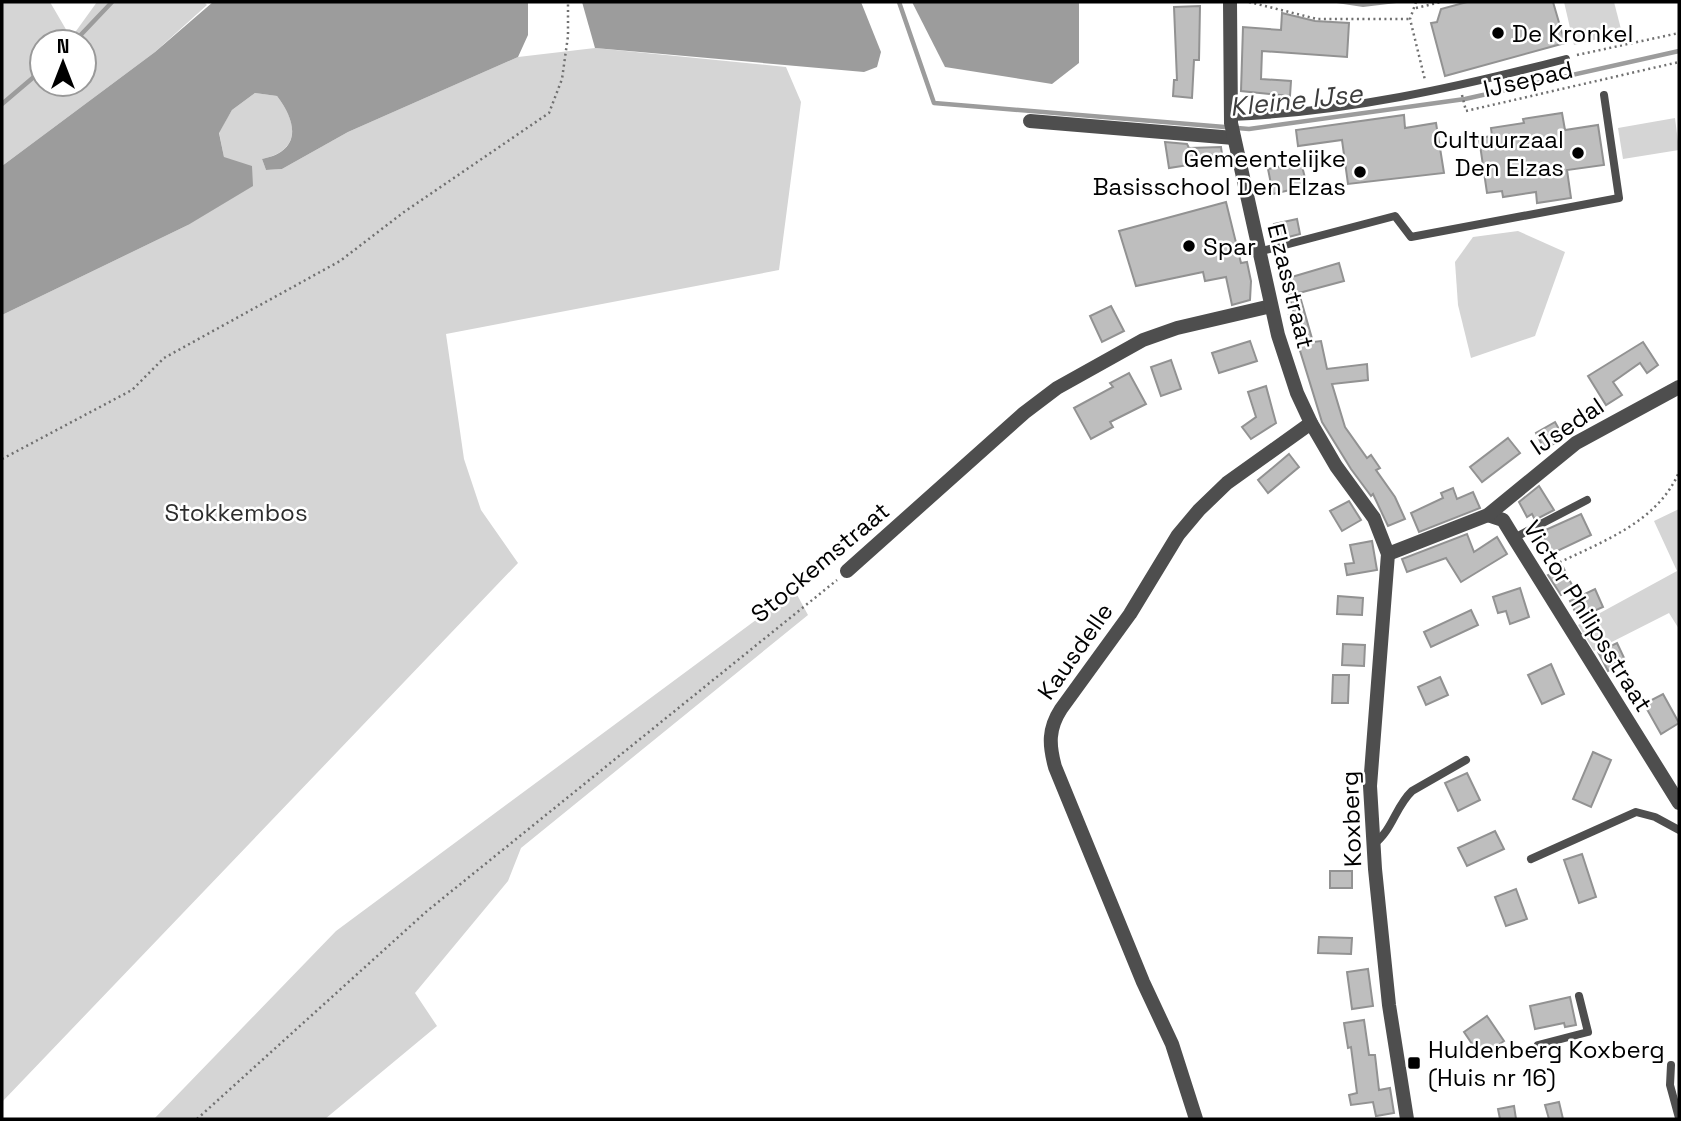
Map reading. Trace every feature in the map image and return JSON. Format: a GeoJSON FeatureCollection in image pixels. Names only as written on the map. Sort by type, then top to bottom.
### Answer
{"type":"FeatureCollection","features":[{"type":"Feature","properties":{"kind":"street","name":"Elzasstraat"},"geometry":{"type":"LineString","coordinates":[[1230,2],[1232,128],[1258,252],[1287,366],[1311,424],[1336,466],[1374,518]]}},
{"type":"Feature","properties":{"kind":"street"},"geometry":{"type":"LineString","coordinates":[[1030,121],[1232,128]]}},
{"type":"Feature","properties":{"kind":"street","name":"Stockemstraat"},"geometry":{"type":"LineString","coordinates":[[847,571],[1024,413],[1057,388],[1143,340],[1177,328],[1271,306]]}},
{"type":"Feature","properties":{"kind":"street","name":"IJsedal"},"geometry":{"type":"LineString","coordinates":[[1488,515],[1576,443],[1679,387]]}},
{"type":"Feature","properties":{"kind":"street","name":"Kausdelle"},"geometry":{"type":"LineString","coordinates":[[1196,1119],[1172,1044],[1143,982],[1055,767],[1050,738],[1053,721],[1130,614],[1178,535],[1227,483],[1311,424]]}},
{"type":"Feature","properties":{"kind":"street","name":"Victor Philipsstraat"},"geometry":{"type":"LineString","coordinates":[[1388,554],[1488,515],[1503,520],[1679,803]]}},
{"type":"Feature","properties":{"kind":"street","name":"Koxberg"},"geometry":{"type":"LineString","coordinates":[[1374,518],[1388,554],[1370,786],[1373,845],[1390,1004],[1407,1119]]}},
{"type":"Feature","properties":{"kind":"lane"},"geometry":{"type":"LineString","coordinates":[[1232,128],[1429,94],[1566,60]]}},
{"type":"Feature","properties":{"kind":"lane"},"geometry":{"type":"LineString","coordinates":[[1258,252],[1395,216],[1411,237],[1619,198],[1604,95]]}},
{"type":"Feature","properties":{"kind":"lane"},"geometry":{"type":"LineString","coordinates":[[1514,538],[1587,500]]}},
{"type":"Feature","properties":{"kind":"lane"},"geometry":{"type":"LineString","coordinates":[[1373,845],[1391,827],[1405,798],[1412,791],[1466,760]]}},
{"type":"Feature","properties":{"kind":"lane"},"geometry":{"type":"LineString","coordinates":[[1531,859],[1636,813],[1655,817],[1679,830]]}},
{"type":"Feature","properties":{"kind":"lane"},"geometry":{"type":"LineString","coordinates":[[1538,1045],[1588,1032],[1579,996]]}},
{"type":"Feature","properties":{"kind":"lane"},"geometry":{"type":"LineString","coordinates":[[1671,1065],[1670,1085],[1679,1118]]}},
{"type":"Feature","properties":{"kind":"path"},"geometry":{"type":"LineString","coordinates":[[2,459],[132,390],[164,358],[340,261],[404,212],[549,113],[562,79],[568,36],[568,2]]}},
{"type":"Feature","properties":{"kind":"path"},"geometry":{"type":"LineString","coordinates":[[1249,2],[1317,19],[1410,19]]}},
{"type":"Feature","properties":{"kind":"path"},"geometry":{"type":"LineString","coordinates":[[1416,2],[1410,19],[1429,94]]}},
{"type":"Feature","properties":{"kind":"path"},"geometry":{"type":"LineString","coordinates":[[1416,8],[1441,2]]}},
{"type":"Feature","properties":{"kind":"path"},"geometry":{"type":"LineString","coordinates":[[1566,60],[1679,33]]}},
{"type":"Feature","properties":{"kind":"path","name":"IJsepad"},"geometry":{"type":"LineString","coordinates":[[1461,91],[1466,110],[1679,62]]}},
{"type":"Feature","properties":{"kind":"path"},"geometry":{"type":"LineString","coordinates":[[1537,574],[1647,516],[1670,492],[1679,472]]}},
{"type":"Feature","properties":{"kind":"path","name":"Stockemstraat"},"geometry":{"type":"LineString","coordinates":[[197,1119],[427,911],[847,571]]}},
{"type":"Feature","properties":{"kind":"green space"},"geometry":{"type":"Polygon","coordinates":[[[2,2],[50,2],[65,28],[28,28],[28,98],[93,98],[2,166],[2,2]]]}},
{"type":"Feature","properties":{"kind":"green space"},"geometry":{"type":"Polygon","coordinates":[[[97,2],[204,2],[207,5],[155,52],[98,94],[98,28],[78,28],[97,2]]]}},
{"type":"Feature","properties":{"kind":"green space"},"geometry":{"type":"Polygon","coordinates":[[[1564,2],[1614,2],[1622,33],[1574,45],[1564,2]]]}},
{"type":"Feature","properties":{"kind":"green space","name":"Stokkembos"},"geometry":{"type":"Polygon","coordinates":[[[595,48],[786,67],[801,102],[779,270],[446,334],[464,459],[481,510],[518,563],[2,1102],[2,315],[188,225],[224,157],[219,132],[232,110],[255,93],[277,96],[289,116],[292,125],[290,142],[275,155],[262,159],[266,170],[282,169],[348,132],[518,57],[595,48]]]}},
{"type":"Feature","properties":{"kind":"green space"},"geometry":{"type":"Polygon","coordinates":[[[1675,118],[1679,150],[1623,159],[1618,128],[1675,118]]]}},
{"type":"Feature","properties":{"kind":"green space"},"geometry":{"type":"Polygon","coordinates":[[[1518,231],[1565,252],[1535,336],[1471,358],[1458,305],[1455,262],[1473,237],[1518,231]]]}},
{"type":"Feature","properties":{"kind":"green space"},"geometry":{"type":"Polygon","coordinates":[[[1679,509],[1679,629],[1669,613],[1594,651],[1578,625],[1677,571],[1654,521],[1679,509]]]}},
{"type":"Feature","properties":{"kind":"green space"},"geometry":{"type":"Polygon","coordinates":[[[795,591],[808,615],[521,848],[508,881],[415,993],[437,1026],[325,1119],[154,1119],[336,931],[795,591]]]}},
{"type":"Feature","properties":{"kind":"shaded area"},"geometry":{"type":"Polygon","coordinates":[[[213,2],[528,2],[528,35],[518,57],[348,132],[282,169],[266,170],[262,159],[275,155],[290,142],[292,125],[289,116],[277,96],[255,93],[232,110],[219,133],[224,157],[252,166],[253,186],[188,225],[2,315],[2,166],[93,98],[98,98],[98,94],[155,52],[213,2]]]}},
{"type":"Feature","properties":{"kind":"shaded area"},"geometry":{"type":"Polygon","coordinates":[[[582,2],[861,2],[881,52],[877,67],[864,72],[595,48],[582,2]]]}},
{"type":"Feature","properties":{"kind":"shaded area"},"geometry":{"type":"Polygon","coordinates":[[[912,2],[1079,2],[1079,63],[1052,84],[945,67],[912,2]]]}},
{"type":"Feature","properties":{"kind":"shaded area"},"geometry":{"type":"Polygon","coordinates":[[[1330,2],[1405,2],[1363,7],[1330,2]]]}},
{"type":"Feature","properties":{"kind":"building","name":"De Kronkel"},"geometry":{"type":"Polygon","coordinates":[[[1467,2],[1553,2],[1565,43],[1445,76],[1431,23],[1437,22],[1441,9],[1467,2]]]}},
{"type":"Feature","properties":{"kind":"building"},"geometry":{"type":"Polygon","coordinates":[[[1200,6],[1199,60],[1194,60],[1192,98],[1173,96],[1174,80],[1177,80],[1174,7],[1200,6]]]}},
{"type":"Feature","properties":{"kind":"building"},"geometry":{"type":"Polygon","coordinates":[[[1282,13],[1315,21],[1349,23],[1347,57],[1262,51],[1261,79],[1291,81],[1290,96],[1241,91],[1243,27],[1281,30],[1282,13]]]}},
{"type":"Feature","properties":{"kind":"building"},"geometry":{"type":"Polygon","coordinates":[[[1562,113],[1565,130],[1598,125],[1604,165],[1567,170],[1571,198],[1537,203],[1536,192],[1503,197],[1502,191],[1487,193],[1479,138],[1492,136],[1491,128],[1524,123],[1523,119],[1562,113]]]}},
{"type":"Feature","properties":{"kind":"building"},"geometry":{"type":"Polygon","coordinates":[[[1404,115],[1405,128],[1436,123],[1444,173],[1348,184],[1342,140],[1298,146],[1296,130],[1404,115]]]}},
{"type":"Feature","properties":{"kind":"building"},"geometry":{"type":"Polygon","coordinates":[[[1165,142],[1187,144],[1189,148],[1221,147],[1222,154],[1189,160],[1189,165],[1169,168],[1165,142]]]}},
{"type":"Feature","properties":{"kind":"building"},"geometry":{"type":"Polygon","coordinates":[[[1301,162],[1307,186],[1273,194],[1268,169],[1301,162]]]}},
{"type":"Feature","properties":{"kind":"building"},"geometry":{"type":"Polygon","coordinates":[[[1226,202],[1241,263],[1247,262],[1251,281],[1250,300],[1232,305],[1226,277],[1205,281],[1203,272],[1136,286],[1119,231],[1226,202]]]}},
{"type":"Feature","properties":{"kind":"building"},"geometry":{"type":"Polygon","coordinates":[[[1297,219],[1300,234],[1277,240],[1274,224],[1297,219]]]}},
{"type":"Feature","properties":{"kind":"building"},"geometry":{"type":"Polygon","coordinates":[[[1339,263],[1344,281],[1299,293],[1313,342],[1321,341],[1327,369],[1367,364],[1368,380],[1332,384],[1345,427],[1367,458],[1371,455],[1380,468],[1376,470],[1395,497],[1405,519],[1388,526],[1373,494],[1371,496],[1351,469],[1322,422],[1289,315],[1294,314],[1285,279],[1339,263]]]}},
{"type":"Feature","properties":{"kind":"building"},"geometry":{"type":"Polygon","coordinates":[[[1111,306],[1124,331],[1102,342],[1090,316],[1111,306]]]}},
{"type":"Feature","properties":{"kind":"building"},"geometry":{"type":"Polygon","coordinates":[[[1250,341],[1257,361],[1219,373],[1212,353],[1250,341]]]}},
{"type":"Feature","properties":{"kind":"building"},"geometry":{"type":"Polygon","coordinates":[[[1643,342],[1658,365],[1647,373],[1640,363],[1613,382],[1622,395],[1606,405],[1588,376],[1643,342]]]}},
{"type":"Feature","properties":{"kind":"building"},"geometry":{"type":"Polygon","coordinates":[[[1171,360],[1181,389],[1161,396],[1151,367],[1171,360]]]}},
{"type":"Feature","properties":{"kind":"building"},"geometry":{"type":"Polygon","coordinates":[[[1129,373],[1146,404],[1110,422],[1113,427],[1091,439],[1074,408],[1113,387],[1110,383],[1129,373]]]}},
{"type":"Feature","properties":{"kind":"building"},"geometry":{"type":"Polygon","coordinates":[[[1266,386],[1276,423],[1251,439],[1242,427],[1256,417],[1248,392],[1266,386]]]}},
{"type":"Feature","properties":{"kind":"building"},"geometry":{"type":"Polygon","coordinates":[[[1555,422],[1564,438],[1544,449],[1536,433],[1555,422]]]}},
{"type":"Feature","properties":{"kind":"building"},"geometry":{"type":"Polygon","coordinates":[[[1508,438],[1520,453],[1482,482],[1470,467],[1508,438]]]}},
{"type":"Feature","properties":{"kind":"building"},"geometry":{"type":"Polygon","coordinates":[[[1289,454],[1299,467],[1268,493],[1258,480],[1289,454]]]}},
{"type":"Feature","properties":{"kind":"building"},"geometry":{"type":"Polygon","coordinates":[[[1539,486],[1554,510],[1535,520],[1532,514],[1527,517],[1519,502],[1539,486]]]}},
{"type":"Feature","properties":{"kind":"building"},"geometry":{"type":"Polygon","coordinates":[[[1453,488],[1457,499],[1473,492],[1480,508],[1419,532],[1411,513],[1443,498],[1441,493],[1453,488]]]}},
{"type":"Feature","properties":{"kind":"building"},"geometry":{"type":"Polygon","coordinates":[[[1349,501],[1361,520],[1342,531],[1330,511],[1349,501]]]}},
{"type":"Feature","properties":{"kind":"building"},"geometry":{"type":"Polygon","coordinates":[[[1581,514],[1591,535],[1551,554],[1541,532],[1581,514]]]}},
{"type":"Feature","properties":{"kind":"building"},"geometry":{"type":"Polygon","coordinates":[[[1467,534],[1474,552],[1497,537],[1507,554],[1461,582],[1446,558],[1407,572],[1402,559],[1467,534]]]}},
{"type":"Feature","properties":{"kind":"building"},"geometry":{"type":"Polygon","coordinates":[[[1372,541],[1377,570],[1347,575],[1345,564],[1354,563],[1350,545],[1372,541]]]}},
{"type":"Feature","properties":{"kind":"building"},"geometry":{"type":"Polygon","coordinates":[[[1563,567],[1574,589],[1561,595],[1548,575],[1563,567]]]}},
{"type":"Feature","properties":{"kind":"building"},"geometry":{"type":"Polygon","coordinates":[[[1520,588],[1529,617],[1510,624],[1506,611],[1498,613],[1493,597],[1520,588]]]}},
{"type":"Feature","properties":{"kind":"building"},"geometry":{"type":"Polygon","coordinates":[[[1595,589],[1603,607],[1578,618],[1570,601],[1595,589]]]}},
{"type":"Feature","properties":{"kind":"building"},"geometry":{"type":"Polygon","coordinates":[[[1338,596],[1363,598],[1362,615],[1337,614],[1338,596]]]}},
{"type":"Feature","properties":{"kind":"building"},"geometry":{"type":"Polygon","coordinates":[[[1471,610],[1478,625],[1431,647],[1424,632],[1471,610]]]}},
{"type":"Feature","properties":{"kind":"building"},"geometry":{"type":"Polygon","coordinates":[[[1617,643],[1626,662],[1608,671],[1598,652],[1617,643]]]}},
{"type":"Feature","properties":{"kind":"building"},"geometry":{"type":"Polygon","coordinates":[[[1343,644],[1365,645],[1364,666],[1342,665],[1343,644]]]}},
{"type":"Feature","properties":{"kind":"building"},"geometry":{"type":"Polygon","coordinates":[[[1551,664],[1564,694],[1542,704],[1528,675],[1551,664]]]}},
{"type":"Feature","properties":{"kind":"building"},"geometry":{"type":"Polygon","coordinates":[[[1333,675],[1349,675],[1348,703],[1332,703],[1333,675]]]}},
{"type":"Feature","properties":{"kind":"building"},"geometry":{"type":"Polygon","coordinates":[[[1440,677],[1448,695],[1426,705],[1418,687],[1440,677]]]}},
{"type":"Feature","properties":{"kind":"building"},"geometry":{"type":"Polygon","coordinates":[[[1663,694],[1679,723],[1661,734],[1644,704],[1663,694]]]}},
{"type":"Feature","properties":{"kind":"building"},"geometry":{"type":"Polygon","coordinates":[[[1593,752],[1611,760],[1591,807],[1573,799],[1593,752]]]}},
{"type":"Feature","properties":{"kind":"building"},"geometry":{"type":"Polygon","coordinates":[[[1467,773],[1480,800],[1458,811],[1445,783],[1467,773]]]}},
{"type":"Feature","properties":{"kind":"building"},"geometry":{"type":"Polygon","coordinates":[[[1495,831],[1504,849],[1467,866],[1458,848],[1495,831]]]}},
{"type":"Feature","properties":{"kind":"building"},"geometry":{"type":"Polygon","coordinates":[[[1582,854],[1596,897],[1579,903],[1564,860],[1582,854]]]}},
{"type":"Feature","properties":{"kind":"building"},"geometry":{"type":"Polygon","coordinates":[[[1330,871],[1352,871],[1352,888],[1330,888],[1330,871]]]}},
{"type":"Feature","properties":{"kind":"building"},"geometry":{"type":"Polygon","coordinates":[[[1516,889],[1527,919],[1506,926],[1495,897],[1516,889]]]}},
{"type":"Feature","properties":{"kind":"building"},"geometry":{"type":"Polygon","coordinates":[[[1319,937],[1352,938],[1351,954],[1318,953],[1319,937]]]}},
{"type":"Feature","properties":{"kind":"building"},"geometry":{"type":"Polygon","coordinates":[[[1368,969],[1373,1006],[1352,1009],[1347,972],[1368,969]]]}},
{"type":"Feature","properties":{"kind":"building"},"geometry":{"type":"Polygon","coordinates":[[[1570,997],[1576,1025],[1565,1027],[1564,1023],[1535,1029],[1530,1006],[1570,997]]]}},
{"type":"Feature","properties":{"kind":"building"},"geometry":{"type":"Polygon","coordinates":[[[1487,1016],[1504,1041],[1481,1057],[1464,1032],[1487,1016]]]}},
{"type":"Feature","properties":{"kind":"building"},"geometry":{"type":"Polygon","coordinates":[[[1364,1020],[1369,1055],[1375,1055],[1379,1090],[1390,1088],[1394,1113],[1376,1116],[1373,1102],[1351,1105],[1349,1095],[1357,1093],[1351,1047],[1348,1048],[1344,1023],[1364,1020]]]}},
{"type":"Feature","properties":{"kind":"building"},"geometry":{"type":"Polygon","coordinates":[[[1559,1102],[1563,1119],[1549,1119],[1545,1105],[1559,1102]]]}},
{"type":"Feature","properties":{"kind":"building"},"geometry":{"type":"Polygon","coordinates":[[[1514,1106],[1516,1119],[1500,1119],[1498,1109],[1514,1106]]]}},
{"type":"Feature","properties":{"kind":"waterway"},"geometry":{"type":"LineString","coordinates":[[87,28],[112,2]]}},
{"type":"Feature","properties":{"kind":"waterway","name":"Kleine IJse"},"geometry":{"type":"LineString","coordinates":[[899,2],[934,103],[1249,129],[1465,99],[1679,51]]}},
{"type":"Feature","properties":{"kind":"waterway"},"geometry":{"type":"LineString","coordinates":[[2,104],[28,82]]}},
{"type":"Feature","properties":{"kind":"place","name":"De Kronkel"},"geometry":{"type":"Point","coordinates":[1498,33]}},
{"type":"Feature","properties":{"kind":"place","name":"Cultuurzaal Den Elzas"},"geometry":{"type":"Point","coordinates":[1578,153]}},
{"type":"Feature","properties":{"kind":"place","name":"Gemeentelijke Basisschool Den Elzas"},"geometry":{"type":"Point","coordinates":[1360,172]}},
{"type":"Feature","properties":{"kind":"place","name":"Spar"},"geometry":{"type":"Point","coordinates":[1189,246]}},
{"type":"Feature","properties":{"kind":"place","name":"Huldenberg Koxberg (Huis nr 16)"},"geometry":{"type":"Point","coordinates":[1414,1063]}}]}
